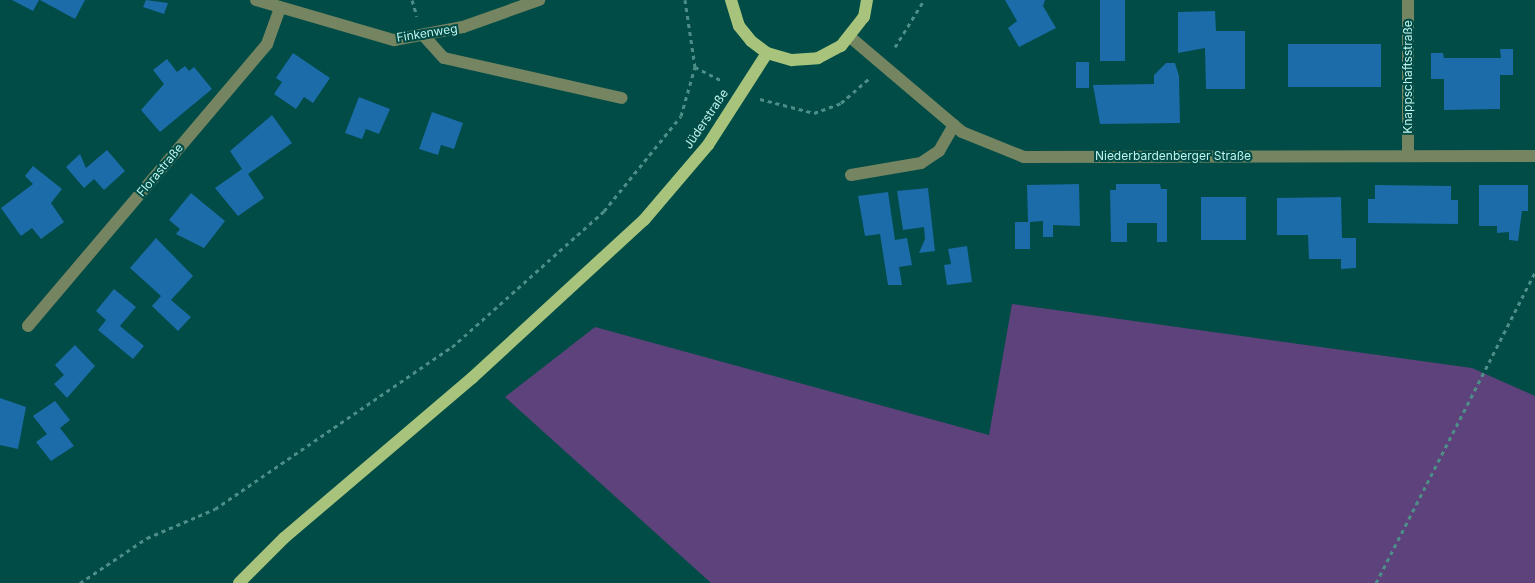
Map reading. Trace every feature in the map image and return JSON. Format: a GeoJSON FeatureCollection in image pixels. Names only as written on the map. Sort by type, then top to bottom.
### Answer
{"type":"FeatureCollection","features":[{"type":"Feature","properties":{"kind":"main road"},"geometry":{"type":"LineString","coordinates":[[731,0],[739,26],[767,53],[792,60],[818,58],[850,37],[864,17],[867,0]]}},
{"type":"Feature","properties":{"kind":"main road","name":"Jüderstraße"},"geometry":{"type":"LineString","coordinates":[[239,583],[284,538],[472,378],[644,220],[708,145],[767,53]]}},
{"type":"Feature","properties":{"kind":"street","name":"Finkenweg"},"geometry":{"type":"LineString","coordinates":[[256,0],[394,40],[463,27],[539,0]]}},
{"type":"Feature","properties":{"kind":"street","name":"Knappschaftsstraße"},"geometry":{"type":"LineString","coordinates":[[1408,0],[1408,155]]}},
{"type":"Feature","properties":{"kind":"street","name":"Florastraße"},"geometry":{"type":"LineString","coordinates":[[28,326],[267,44],[280,8]]}},
{"type":"Feature","properties":{"kind":"street"},"geometry":{"type":"LineString","coordinates":[[423,35],[444,58],[622,98]]}},
{"type":"Feature","properties":{"kind":"street","name":"Niederbardenberger Straße"},"geometry":{"type":"LineString","coordinates":[[850,37],[954,125],[1024,157],[1535,156]]}},
{"type":"Feature","properties":{"kind":"street"},"geometry":{"type":"LineString","coordinates":[[851,175],[921,163],[938,151],[954,125]]}},
{"type":"Feature","properties":{"kind":"path"},"geometry":{"type":"LineString","coordinates":[[80,583],[147,538],[215,509],[452,347],[604,211],[681,116],[695,67],[685,0]]}},
{"type":"Feature","properties":{"kind":"path"},"geometry":{"type":"LineString","coordinates":[[1376,583],[1535,272]]}},
{"type":"Feature","properties":{"kind":"shaded area"},"geometry":{"type":"Polygon","coordinates":[[[1012,304],[1472,368],[1535,396],[1535,583],[711,583],[505,397],[595,327],[989,435],[1012,304]]]}},
{"type":"Feature","properties":{"kind":"building"},"geometry":{"type":"Polygon","coordinates":[[[12,0],[39,0],[33,11],[12,0]]]}},
{"type":"Feature","properties":{"kind":"building"},"geometry":{"type":"Polygon","coordinates":[[[40,0],[85,0],[75,19],[40,0]]]}},
{"type":"Feature","properties":{"kind":"building"},"geometry":{"type":"Polygon","coordinates":[[[146,0],[168,3],[164,14],[143,7],[146,0]]]}},
{"type":"Feature","properties":{"kind":"building"},"geometry":{"type":"Polygon","coordinates":[[[1005,0],[1045,0],[1043,6],[1056,28],[1019,47],[1008,28],[1017,21],[1005,0]]]}},
{"type":"Feature","properties":{"kind":"building"},"geometry":{"type":"Polygon","coordinates":[[[1100,0],[1125,0],[1125,61],[1100,61],[1100,0]]]}},
{"type":"Feature","properties":{"kind":"building"},"geometry":{"type":"Polygon","coordinates":[[[1215,11],[1216,31],[1245,31],[1245,89],[1206,89],[1205,48],[1178,53],[1178,12],[1215,11]]]}},
{"type":"Feature","properties":{"kind":"building"},"geometry":{"type":"Polygon","coordinates":[[[1288,44],[1381,44],[1381,87],[1288,87],[1288,44]]]}},
{"type":"Feature","properties":{"kind":"building"},"geometry":{"type":"Polygon","coordinates":[[[1500,49],[1513,49],[1513,75],[1500,75],[1500,109],[1444,110],[1444,79],[1431,79],[1431,53],[1443,53],[1444,58],[1501,58],[1500,49]]]}},
{"type":"Feature","properties":{"kind":"building"},"geometry":{"type":"Polygon","coordinates":[[[293,53],[330,78],[313,103],[304,97],[296,109],[274,94],[282,82],[276,78],[293,53]]]}},
{"type":"Feature","properties":{"kind":"building"},"geometry":{"type":"Polygon","coordinates":[[[167,59],[177,72],[185,66],[189,71],[194,67],[212,89],[160,132],[141,110],[164,84],[153,70],[167,59]]]}},
{"type":"Feature","properties":{"kind":"building"},"geometry":{"type":"Polygon","coordinates":[[[1076,62],[1089,62],[1089,88],[1076,88],[1076,62]]]}},
{"type":"Feature","properties":{"kind":"building"},"geometry":{"type":"Polygon","coordinates":[[[1166,63],[1175,63],[1179,76],[1180,123],[1100,124],[1093,85],[1154,84],[1154,75],[1166,63]]]}},
{"type":"Feature","properties":{"kind":"building"},"geometry":{"type":"Polygon","coordinates":[[[359,97],[390,109],[379,134],[366,129],[362,139],[345,133],[359,97]]]}},
{"type":"Feature","properties":{"kind":"building"},"geometry":{"type":"Polygon","coordinates":[[[432,112],[463,123],[454,149],[441,145],[438,155],[419,149],[432,112]]]}},
{"type":"Feature","properties":{"kind":"building"},"geometry":{"type":"Polygon","coordinates":[[[272,115],[292,143],[248,174],[264,198],[238,216],[215,188],[242,169],[230,151],[272,115]]]}},
{"type":"Feature","properties":{"kind":"building"},"geometry":{"type":"Polygon","coordinates":[[[107,150],[125,171],[104,190],[94,179],[84,188],[66,167],[80,154],[86,168],[107,150]]]}},
{"type":"Feature","properties":{"kind":"building"},"geometry":{"type":"Polygon","coordinates":[[[33,166],[62,189],[51,203],[64,222],[41,239],[32,228],[21,236],[1,208],[33,184],[25,176],[33,166]]]}},
{"type":"Feature","properties":{"kind":"building"},"geometry":{"type":"Polygon","coordinates":[[[1079,184],[1080,226],[1053,225],[1053,237],[1043,237],[1043,221],[1030,222],[1030,249],[1015,249],[1015,222],[1028,222],[1027,185],[1079,184]]]}},
{"type":"Feature","properties":{"kind":"building"},"geometry":{"type":"Polygon","coordinates":[[[1116,184],[1160,184],[1161,189],[1167,189],[1167,242],[1157,242],[1157,223],[1127,223],[1127,242],[1111,242],[1110,190],[1116,190],[1116,184]]]}},
{"type":"Feature","properties":{"kind":"building"},"geometry":{"type":"Polygon","coordinates":[[[1375,185],[1451,186],[1451,200],[1458,200],[1458,224],[1368,223],[1368,199],[1375,199],[1375,185]]]}},
{"type":"Feature","properties":{"kind":"building"},"geometry":{"type":"Polygon","coordinates":[[[1479,185],[1528,185],[1528,211],[1522,211],[1518,241],[1509,240],[1509,232],[1497,233],[1497,226],[1479,226],[1479,185]]]}},
{"type":"Feature","properties":{"kind":"building"},"geometry":{"type":"Polygon","coordinates":[[[928,188],[935,251],[919,253],[925,239],[924,227],[903,230],[897,191],[928,188]]]}},
{"type":"Feature","properties":{"kind":"building"},"geometry":{"type":"Polygon","coordinates":[[[888,192],[895,240],[907,238],[912,265],[899,267],[902,285],[888,285],[880,234],[865,236],[858,196],[888,192]]]}},
{"type":"Feature","properties":{"kind":"building"},"geometry":{"type":"Polygon","coordinates":[[[191,193],[225,221],[204,248],[176,234],[180,229],[169,220],[191,193]]]}},
{"type":"Feature","properties":{"kind":"building"},"geometry":{"type":"Polygon","coordinates":[[[1201,197],[1246,197],[1246,240],[1201,240],[1201,197]]]}},
{"type":"Feature","properties":{"kind":"building"},"geometry":{"type":"Polygon","coordinates":[[[1341,197],[1342,238],[1356,238],[1356,268],[1341,269],[1341,259],[1309,259],[1308,235],[1277,235],[1277,198],[1341,197]]]}},
{"type":"Feature","properties":{"kind":"building"},"geometry":{"type":"Polygon","coordinates":[[[156,238],[193,276],[171,300],[191,317],[178,331],[152,306],[161,296],[130,268],[156,238]]]}},
{"type":"Feature","properties":{"kind":"building"},"geometry":{"type":"Polygon","coordinates":[[[967,246],[972,282],[947,285],[944,265],[951,264],[948,249],[967,246]]]}},
{"type":"Feature","properties":{"kind":"building"},"geometry":{"type":"Polygon","coordinates":[[[114,289],[136,307],[120,326],[144,346],[133,359],[98,330],[106,320],[96,311],[114,289]]]}},
{"type":"Feature","properties":{"kind":"building"},"geometry":{"type":"Polygon","coordinates":[[[75,345],[95,366],[67,398],[54,384],[64,375],[55,365],[75,345]]]}},
{"type":"Feature","properties":{"kind":"building"},"geometry":{"type":"Polygon","coordinates":[[[0,398],[26,407],[18,449],[0,445],[0,398]]]}},
{"type":"Feature","properties":{"kind":"building"},"geometry":{"type":"Polygon","coordinates":[[[55,401],[70,420],[60,428],[74,446],[51,461],[36,442],[47,434],[33,416],[55,401]]]}}]}
